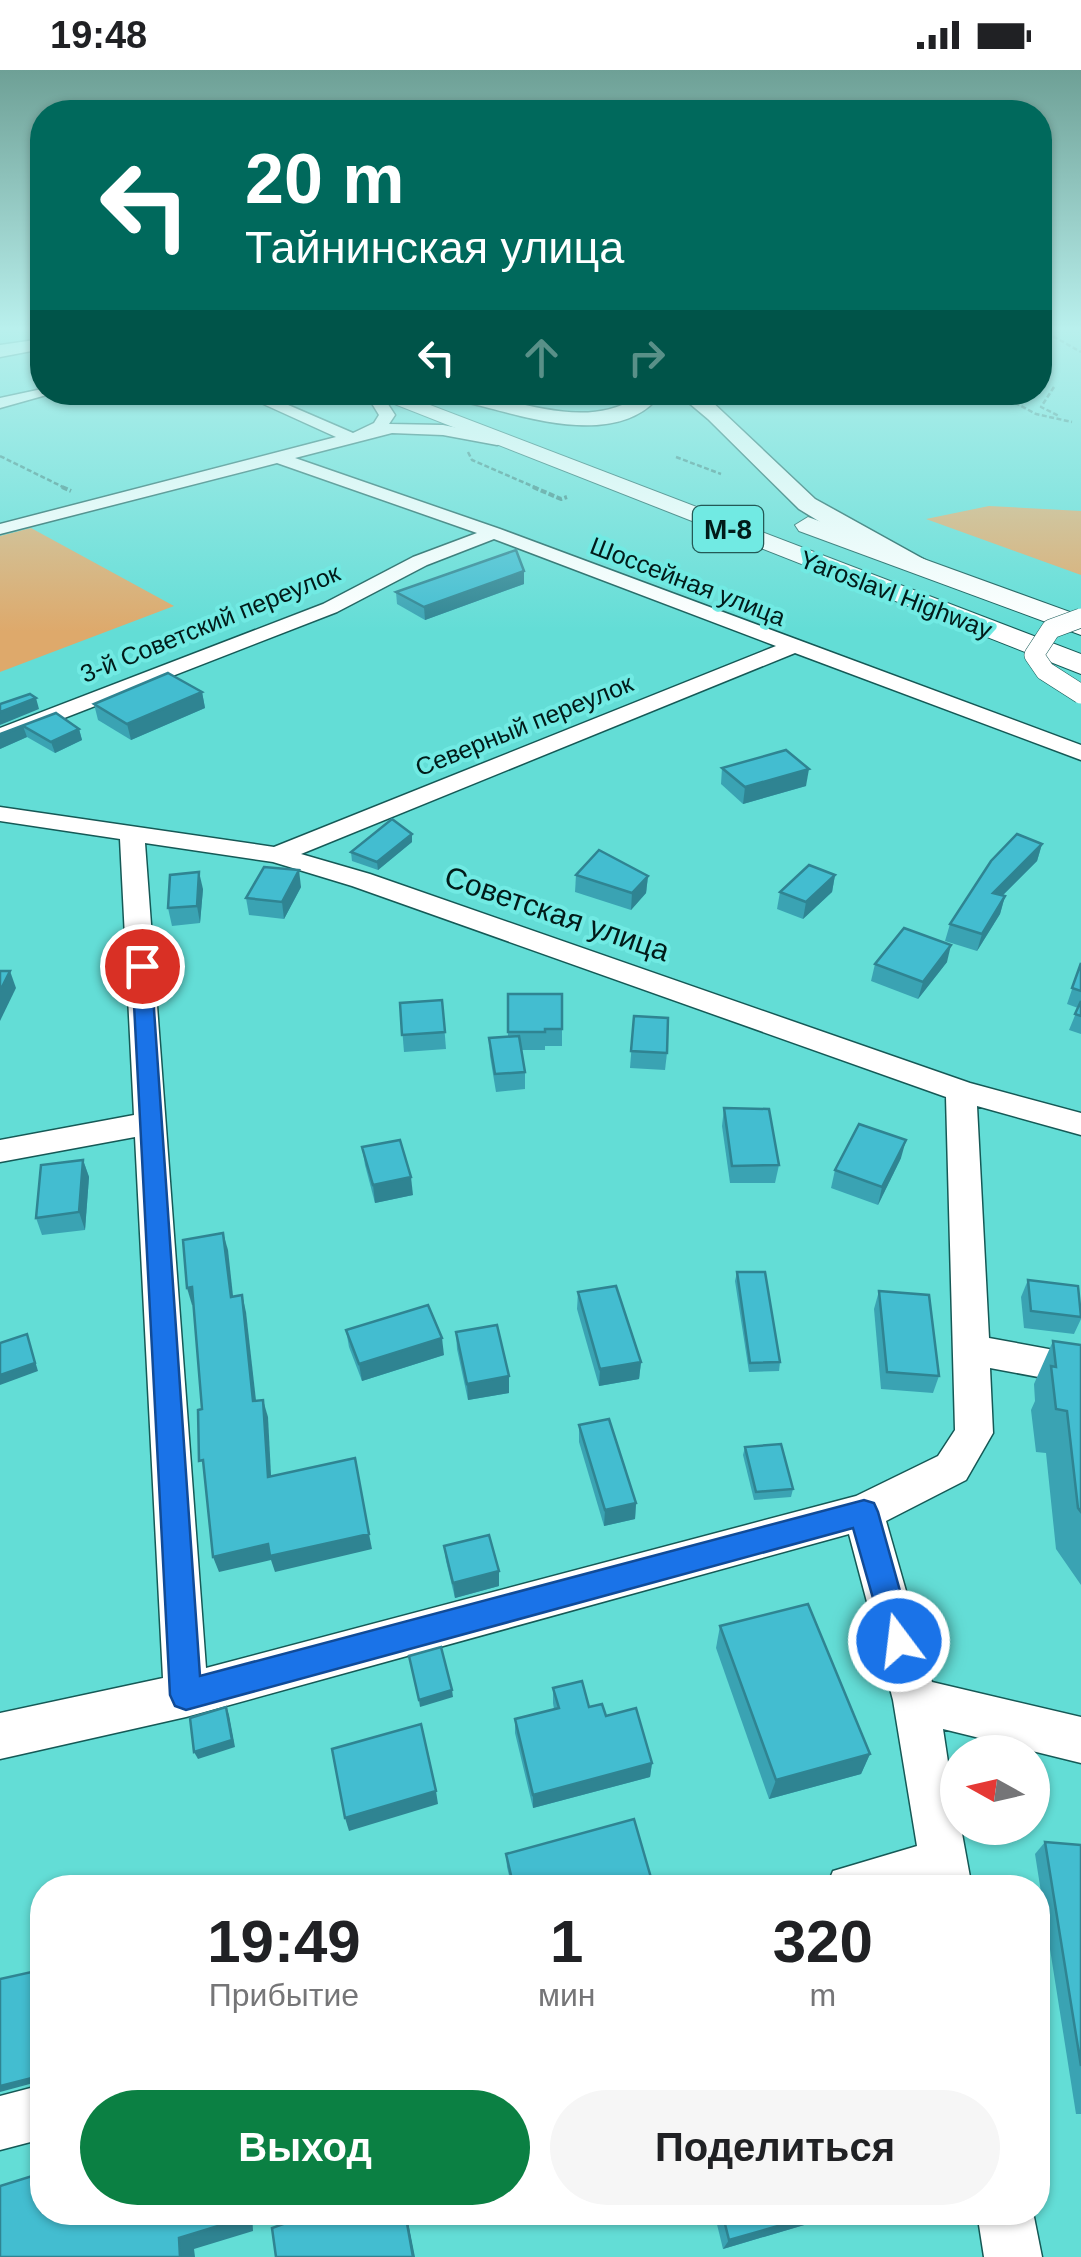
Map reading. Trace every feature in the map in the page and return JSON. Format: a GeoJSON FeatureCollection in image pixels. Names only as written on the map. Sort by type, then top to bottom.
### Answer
{"type":"FeatureCollection","features":[{"type":"Feature","properties":{"kind":"highway","name":"Yaroslavl Highway"},"geometry":{"type":"LineString","coordinates":[[466,428],[1081,665]]}},
{"type":"Feature","properties":{"kind":"highway"},"geometry":{"type":"LineString","coordinates":[[546,428],[596,447]]}},
{"type":"Feature","properties":{"kind":"highway","name":"Yaroslavl Highway"},"geometry":{"type":"LineString","coordinates":[[780,515],[1081,626]]}},
{"type":"Feature","properties":{"kind":"main road"},"geometry":{"type":"LineString","coordinates":[[730,428],[792,492],[824,515],[961,582]]}},
{"type":"Feature","properties":{"kind":"street"},"geometry":{"type":"LineString","coordinates":[[339,428],[357,435],[417,428]]}},
{"type":"Feature","properties":{"kind":"street"},"geometry":{"type":"LineString","coordinates":[[0,529],[375,428]]}},
{"type":"Feature","properties":{"kind":"street"},"geometry":{"type":"LineString","coordinates":[[418,428],[497,440]]}},
{"type":"Feature","properties":{"kind":"street","name":"Шоссейная улица"},"geometry":{"type":"LineString","coordinates":[[276,457],[494,533],[1081,753]]}},
{"type":"Feature","properties":{"kind":"street"},"geometry":{"type":"LineString","coordinates":[[0,506],[30,522]]}},
{"type":"Feature","properties":{"kind":"street","name":"3-й Советский переулок"},"geometry":{"type":"LineString","coordinates":[[0,736],[330,608],[420,561],[494,533]]}},
{"type":"Feature","properties":{"kind":"street"},"geometry":{"type":"LineString","coordinates":[[1081,618],[1051,628],[1038,640],[1034,654],[1045,672],[1081,694]]}},
{"type":"Feature","properties":{"kind":"street","name":"Северный переулок"},"geometry":{"type":"LineString","coordinates":[[276,854],[792,647]]}},
{"type":"Feature","properties":{"kind":"street","name":"Советская улица"},"geometry":{"type":"LineString","coordinates":[[0,814],[276,854],[362,880],[961,1091],[1081,1124]]}},
{"type":"Feature","properties":{"kind":"street"},"geometry":{"type":"LineString","coordinates":[[132,834],[186,1695]]}},
{"type":"Feature","properties":{"kind":"street"},"geometry":{"type":"LineString","coordinates":[[0,1736],[186,1695],[864,1512],[952,1468],[974,1434],[961,1091]]}},
{"type":"Feature","properties":{"kind":"street"},"geometry":{"type":"LineString","coordinates":[[0,1151],[151,1122]]}},
{"type":"Feature","properties":{"kind":"street"},"geometry":{"type":"LineString","coordinates":[[970,1349],[1081,1370]]}},
{"type":"Feature","properties":{"kind":"street"},"geometry":{"type":"LineString","coordinates":[[864,1512],[911,1686],[946,1875]]}},
{"type":"Feature","properties":{"kind":"street"},"geometry":{"type":"LineString","coordinates":[[911,1686],[1081,1740]]}},
{"type":"Feature","properties":{"kind":"street"},"geometry":{"type":"LineString","coordinates":[[0,2123],[30,2115]]}},
{"type":"Feature","properties":{"kind":"street"},"geometry":{"type":"LineString","coordinates":[[1007,2225],[1013,2257]]}},
{"type":"Feature","properties":{"kind":"path"},"geometry":{"type":"LineString","coordinates":[[452,446],[469,452],[472,460],[561,499],[567,497]]}},
{"type":"Feature","properties":{"kind":"path"},"geometry":{"type":"LineString","coordinates":[[0,456],[96,504]]}},
{"type":"Feature","properties":{"kind":"path"},"geometry":{"type":"LineString","coordinates":[[676,456],[720,474]]}},
{"type":"Feature","properties":{"kind":"shaded area"},"geometry":{"type":"Polygon","coordinates":[[[989,506],[1081,511],[1081,575],[926,519],[989,506]]]}},
{"type":"Feature","properties":{"kind":"shaded area"},"geometry":{"type":"Polygon","coordinates":[[[31,528],[174,606],[0,672],[0,536],[31,528]]]}},
{"type":"Feature","properties":{"kind":"building"},"geometry":{"type":"Polygon","coordinates":[[[516,550],[524,571],[424,607],[396,592],[516,550]]]}},
{"type":"Feature","properties":{"kind":"building"},"geometry":{"type":"Polygon","coordinates":[[[168,673],[202,692],[127,724],[94,704],[168,673]]]}},
{"type":"Feature","properties":{"kind":"building"},"geometry":{"type":"Polygon","coordinates":[[[30,694],[36,698],[0,712],[0,704],[30,694]]]}},
{"type":"Feature","properties":{"kind":"building"},"geometry":{"type":"Polygon","coordinates":[[[56,713],[79,729],[51,742],[23,726],[0,736],[0,734],[56,713]]]}},
{"type":"Feature","properties":{"kind":"building"},"geometry":{"type":"Polygon","coordinates":[[[786,750],[809,769],[745,787],[722,768],[786,750]]]}},
{"type":"Feature","properties":{"kind":"building"},"geometry":{"type":"Polygon","coordinates":[[[392,819],[412,834],[377,862],[351,852],[392,819]]]}},
{"type":"Feature","properties":{"kind":"building"},"geometry":{"type":"Polygon","coordinates":[[[1017,834],[1042,844],[993,893],[1005,896],[982,934],[950,924],[991,861],[1017,834]]]}},
{"type":"Feature","properties":{"kind":"building"},"geometry":{"type":"Polygon","coordinates":[[[599,850],[648,876],[632,893],[576,875],[599,850]]]}},
{"type":"Feature","properties":{"kind":"building"},"geometry":{"type":"Polygon","coordinates":[[[809,865],[835,875],[806,902],[780,892],[809,865]]]}},
{"type":"Feature","properties":{"kind":"building"},"geometry":{"type":"Polygon","coordinates":[[[264,867],[299,870],[282,902],[246,898],[264,867]]]}},
{"type":"Feature","properties":{"kind":"building"},"geometry":{"type":"Polygon","coordinates":[[[199,872],[197,906],[168,908],[170,875],[199,872]]]}},
{"type":"Feature","properties":{"kind":"building"},"geometry":{"type":"Polygon","coordinates":[[[904,928],[951,945],[923,982],[875,964],[904,928]]]}},
{"type":"Feature","properties":{"kind":"building"},"geometry":{"type":"Polygon","coordinates":[[[1081,963],[1081,991],[1072,988],[1081,963]]]}},
{"type":"Feature","properties":{"kind":"building"},"geometry":{"type":"Polygon","coordinates":[[[0,971],[10,971],[0,991],[0,971]]]}},
{"type":"Feature","properties":{"kind":"building"},"geometry":{"type":"Polygon","coordinates":[[[508,994],[562,994],[562,1029],[508,1032],[508,994]]]}},
{"type":"Feature","properties":{"kind":"building"},"geometry":{"type":"Polygon","coordinates":[[[442,1000],[445,1032],[402,1035],[400,1003],[442,1000]]]}},
{"type":"Feature","properties":{"kind":"building"},"geometry":{"type":"Polygon","coordinates":[[[634,1016],[668,1018],[667,1053],[631,1051],[634,1016]]]}},
{"type":"Feature","properties":{"kind":"building"},"geometry":{"type":"Polygon","coordinates":[[[519,1036],[525,1072],[495,1074],[489,1038],[519,1036]]]}},
{"type":"Feature","properties":{"kind":"building"},"geometry":{"type":"Polygon","coordinates":[[[724,1108],[769,1109],[779,1165],[732,1166],[724,1108]]]}},
{"type":"Feature","properties":{"kind":"building"},"geometry":{"type":"Polygon","coordinates":[[[859,1124],[906,1140],[882,1187],[835,1170],[859,1124]]]}},
{"type":"Feature","properties":{"kind":"building"},"geometry":{"type":"Polygon","coordinates":[[[400,1140],[411,1177],[373,1185],[362,1147],[400,1140]]]}},
{"type":"Feature","properties":{"kind":"building"},"geometry":{"type":"Polygon","coordinates":[[[83,1160],[79,1212],[36,1218],[41,1165],[83,1160]]]}},
{"type":"Feature","properties":{"kind":"building"},"geometry":{"type":"Polygon","coordinates":[[[223,1233],[231,1297],[242,1295],[253,1401],[263,1400],[268,1477],[355,1458],[369,1534],[270,1556],[268,1544],[213,1557],[203,1460],[199,1461],[198,1410],[202,1409],[192,1287],[187,1288],[183,1240],[223,1233]]]}},
{"type":"Feature","properties":{"kind":"building"},"geometry":{"type":"Polygon","coordinates":[[[737,1272],[765,1272],[780,1362],[750,1363],[737,1272]]]}},
{"type":"Feature","properties":{"kind":"building"},"geometry":{"type":"Polygon","coordinates":[[[1028,1280],[1078,1286],[1081,1317],[1031,1311],[1028,1280]]]}},
{"type":"Feature","properties":{"kind":"building"},"geometry":{"type":"Polygon","coordinates":[[[616,1286],[641,1362],[600,1369],[578,1292],[616,1286]]]}},
{"type":"Feature","properties":{"kind":"building"},"geometry":{"type":"Polygon","coordinates":[[[879,1291],[929,1295],[939,1376],[887,1372],[879,1291]]]}},
{"type":"Feature","properties":{"kind":"building"},"geometry":{"type":"Polygon","coordinates":[[[428,1305],[442,1338],[359,1364],[346,1330],[428,1305]]]}},
{"type":"Feature","properties":{"kind":"building"},"geometry":{"type":"Polygon","coordinates":[[[497,1325],[509,1376],[467,1384],[456,1332],[497,1325]]]}},
{"type":"Feature","properties":{"kind":"building"},"geometry":{"type":"Polygon","coordinates":[[[27,1334],[35,1363],[0,1375],[0,1343],[27,1334]]]}},
{"type":"Feature","properties":{"kind":"building"},"geometry":{"type":"Polygon","coordinates":[[[1053,1341],[1081,1345],[1081,1512],[1067,1411],[1056,1409],[1051,1366],[1056,1367],[1053,1341]]]}},
{"type":"Feature","properties":{"kind":"building"},"geometry":{"type":"Polygon","coordinates":[[[609,1419],[636,1503],[605,1510],[579,1425],[609,1419]]]}},
{"type":"Feature","properties":{"kind":"building"},"geometry":{"type":"Polygon","coordinates":[[[781,1444],[793,1489],[756,1492],[745,1447],[781,1444]]]}},
{"type":"Feature","properties":{"kind":"building"},"geometry":{"type":"Polygon","coordinates":[[[489,1535],[499,1571],[453,1583],[444,1546],[489,1535]]]}},
{"type":"Feature","properties":{"kind":"building"},"geometry":{"type":"Polygon","coordinates":[[[808,1604],[870,1754],[776,1780],[720,1626],[808,1604]]]}},
{"type":"Feature","properties":{"kind":"building"},"geometry":{"type":"Polygon","coordinates":[[[441,1647],[452,1690],[419,1700],[409,1656],[441,1647]]]}},
{"type":"Feature","properties":{"kind":"building"},"geometry":{"type":"Polygon","coordinates":[[[582,1681],[589,1707],[602,1704],[606,1716],[636,1708],[652,1763],[533,1795],[515,1719],[559,1708],[553,1688],[582,1681]]]}},
{"type":"Feature","properties":{"kind":"building"},"geometry":{"type":"Polygon","coordinates":[[[226,1707],[232,1740],[194,1752],[190,1718],[226,1707]]]}},
{"type":"Feature","properties":{"kind":"building"},"geometry":{"type":"Polygon","coordinates":[[[421,1724],[436,1791],[345,1818],[332,1749],[421,1724]]]}},
{"type":"Feature","properties":{"kind":"building"},"geometry":{"type":"Polygon","coordinates":[[[634,1819],[650,1875],[511,1875],[506,1854],[634,1819]]]}},
{"type":"Feature","properties":{"kind":"building"},"geometry":{"type":"Polygon","coordinates":[[[1050,1842],[1081,1845],[1081,2066],[1045,1845],[1050,1842]]]}},
{"type":"Feature","properties":{"kind":"building"},"geometry":{"type":"Polygon","coordinates":[[[30,1972],[30,2078],[0,2086],[0,1979],[30,1972]]]}},
{"type":"Feature","properties":{"kind":"building"},"geometry":{"type":"Polygon","coordinates":[[[30,2177],[30,2225],[221,2225],[179,2238],[180,2257],[0,2257],[0,2186],[30,2177]]]}},
{"type":"Feature","properties":{"kind":"building"},"geometry":{"type":"Polygon","coordinates":[[[407,2225],[413,2257],[276,2257],[272,2228],[407,2225]]]}},
{"type":"Feature","properties":{"kind":"building"},"geometry":{"type":"Polygon","coordinates":[[[725,2225],[782,2225],[729,2240],[725,2225]]]}},
{"type":"Feature","properties":{"kind":"route"},"geometry":{"type":"LineString","coordinates":[[142,966],[186,1695],[864,1512],[899,1641]]}}]}
